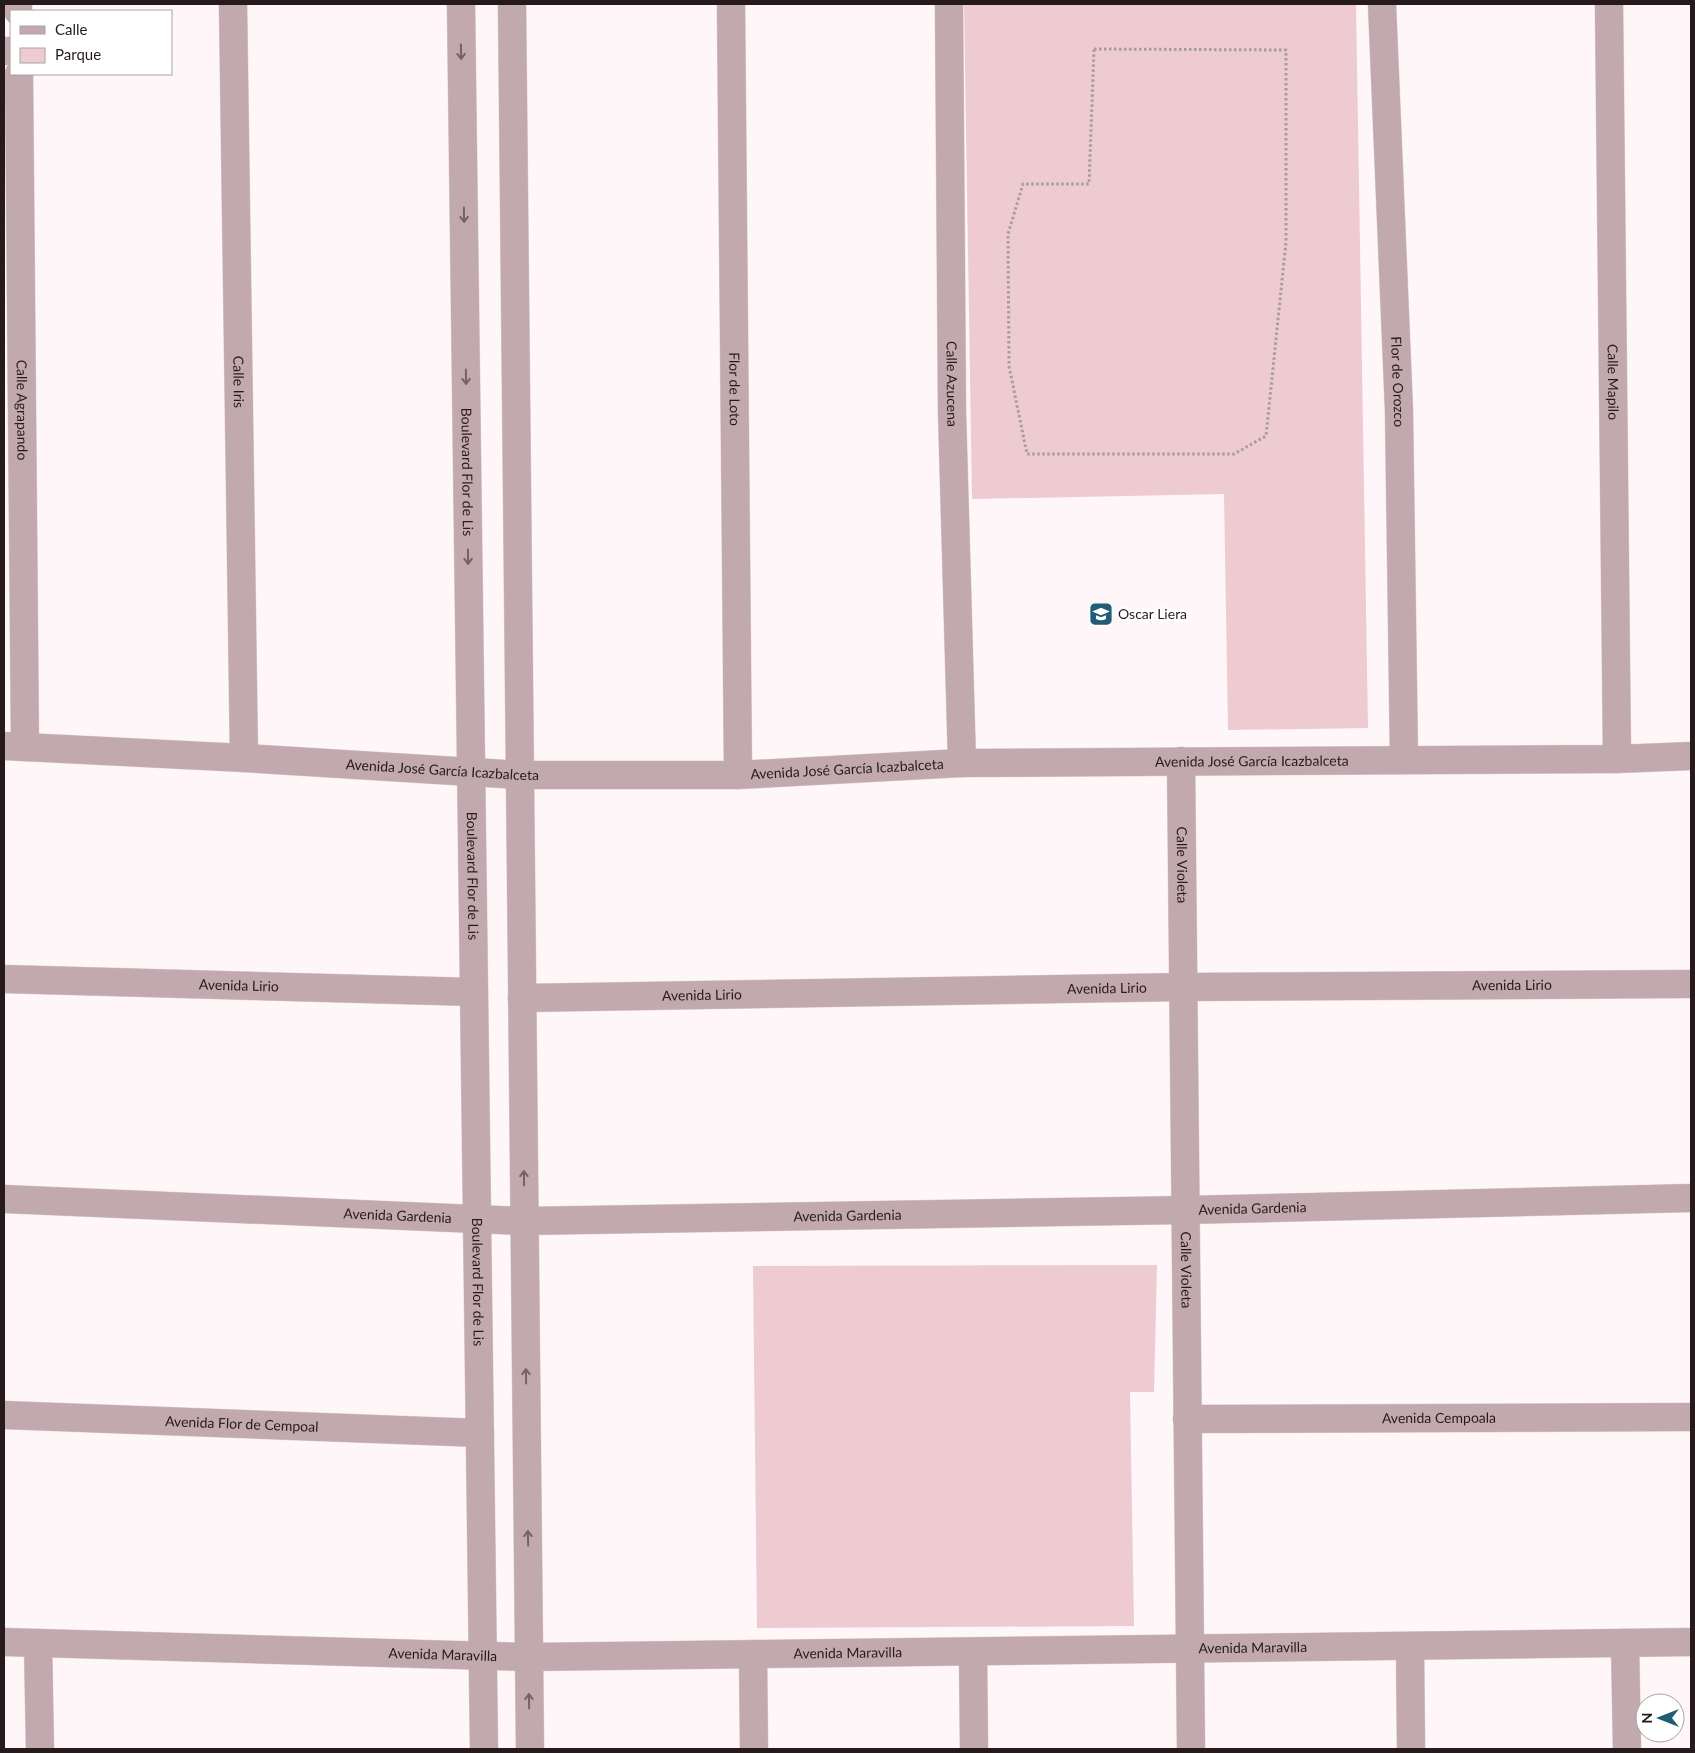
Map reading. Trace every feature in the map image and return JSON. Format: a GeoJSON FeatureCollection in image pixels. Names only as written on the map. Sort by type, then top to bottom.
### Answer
{"type":"FeatureCollection","features":[{"type":"Feature","properties":{"kind":"street","name":"Calle Iris"},"geometry":{"type":"LineString","coordinates":[[233,4],[244,758]]}},
{"type":"Feature","properties":{"kind":"street","name":"Boulevard Flor de Lis"},"geometry":{"type":"LineString","coordinates":[[461,4],[484,1749]]}},
{"type":"Feature","properties":{"kind":"street"},"geometry":{"type":"LineString","coordinates":[[512,4],[530,1749]]}},
{"type":"Feature","properties":{"kind":"street","name":"Flor de Loto"},"geometry":{"type":"LineString","coordinates":[[731,4],[738,775]]}},
{"type":"Feature","properties":{"kind":"street","name":"Calle Azucena"},"geometry":{"type":"LineString","coordinates":[[948,4],[952,411],[962,763]]}},
{"type":"Feature","properties":{"kind":"street","name":"Flor de Orozco"},"geometry":{"type":"LineString","coordinates":[[1382,4],[1399,411],[1404,759]]}},
{"type":"Feature","properties":{"kind":"street","name":"Calle Mapilo"},"geometry":{"type":"LineString","coordinates":[[1609,4],[1617,758]]}},
{"type":"Feature","properties":{"kind":"street","name":"Calle Agrapando"},"geometry":{"type":"LineString","coordinates":[[14,747],[19,75]]}},
{"type":"Feature","properties":{"kind":"street","name":"Avenida José García Icazbalceta"},"geometry":{"type":"LineString","coordinates":[[14,747],[244,758],[520,775],[738,775],[962,763],[1691,756]]}},
{"type":"Feature","properties":{"kind":"street","name":"Calle Violeta"},"geometry":{"type":"LineString","coordinates":[[1181,761],[1191,1749]]}},
{"type":"Feature","properties":{"kind":"street","name":"Avenida Lirio"},"geometry":{"type":"LineString","coordinates":[[4,980],[474,992]]}},
{"type":"Feature","properties":{"kind":"street","name":"Avenida Lirio"},"geometry":{"type":"LineString","coordinates":[[522,998],[1183,986],[1691,984]]}},
{"type":"Feature","properties":{"kind":"street","name":"Avenida Gardenia"},"geometry":{"type":"LineString","coordinates":[[4,1199],[524,1221],[1185,1210],[1691,1198]]}},
{"type":"Feature","properties":{"kind":"street","name":"Avenida Flor de Cempoal"},"geometry":{"type":"LineString","coordinates":[[4,1415],[480,1433]]}},
{"type":"Feature","properties":{"kind":"street","name":"Avenida Cempoala"},"geometry":{"type":"LineString","coordinates":[[1187,1419],[1691,1417]]}},
{"type":"Feature","properties":{"kind":"street","name":"Avenida Maravilla"},"geometry":{"type":"LineString","coordinates":[[4,1642],[529,1657],[1691,1642]]}},
{"type":"Feature","properties":{"kind":"street"},"geometry":{"type":"LineString","coordinates":[[38,1643],[40,1749]]}},
{"type":"Feature","properties":{"kind":"street"},"geometry":{"type":"LineString","coordinates":[[1625,1643],[1627,1749]]}},
{"type":"Feature","properties":{"kind":"street"},"geometry":{"type":"LineString","coordinates":[[1410,1646],[1412,1749]]}},
{"type":"Feature","properties":{"kind":"street"},"geometry":{"type":"LineString","coordinates":[[973,1652],[974,1749]]}},
{"type":"Feature","properties":{"kind":"street"},"geometry":{"type":"LineString","coordinates":[[753,1654],[754,1749]]}},
{"type":"Feature","properties":{"kind":"path"},"geometry":{"type":"LineString","coordinates":[[1094,49],[1115,49],[1286,50],[1286,242],[1266,436],[1234,454],[1027,454],[1009,366],[1008,234],[1023,184],[1089,184],[1094,49]]}},
{"type":"Feature","properties":{"kind":"green space"},"geometry":{"type":"Polygon","coordinates":[[[964,4],[1356,4],[1368,728],[1228,730],[1224,494],[972,499],[964,4]]]}},
{"type":"Feature","properties":{"kind":"green space"},"geometry":{"type":"Polygon","coordinates":[[[1157,1265],[1154,1392],[1130,1392],[1134,1626],[757,1628],[753,1266],[1157,1265]]]}},
{"type":"Feature","properties":{"kind":"place","name":"Oscar Liera"},"geometry":{"type":"Point","coordinates":[1101,614]}}]}
